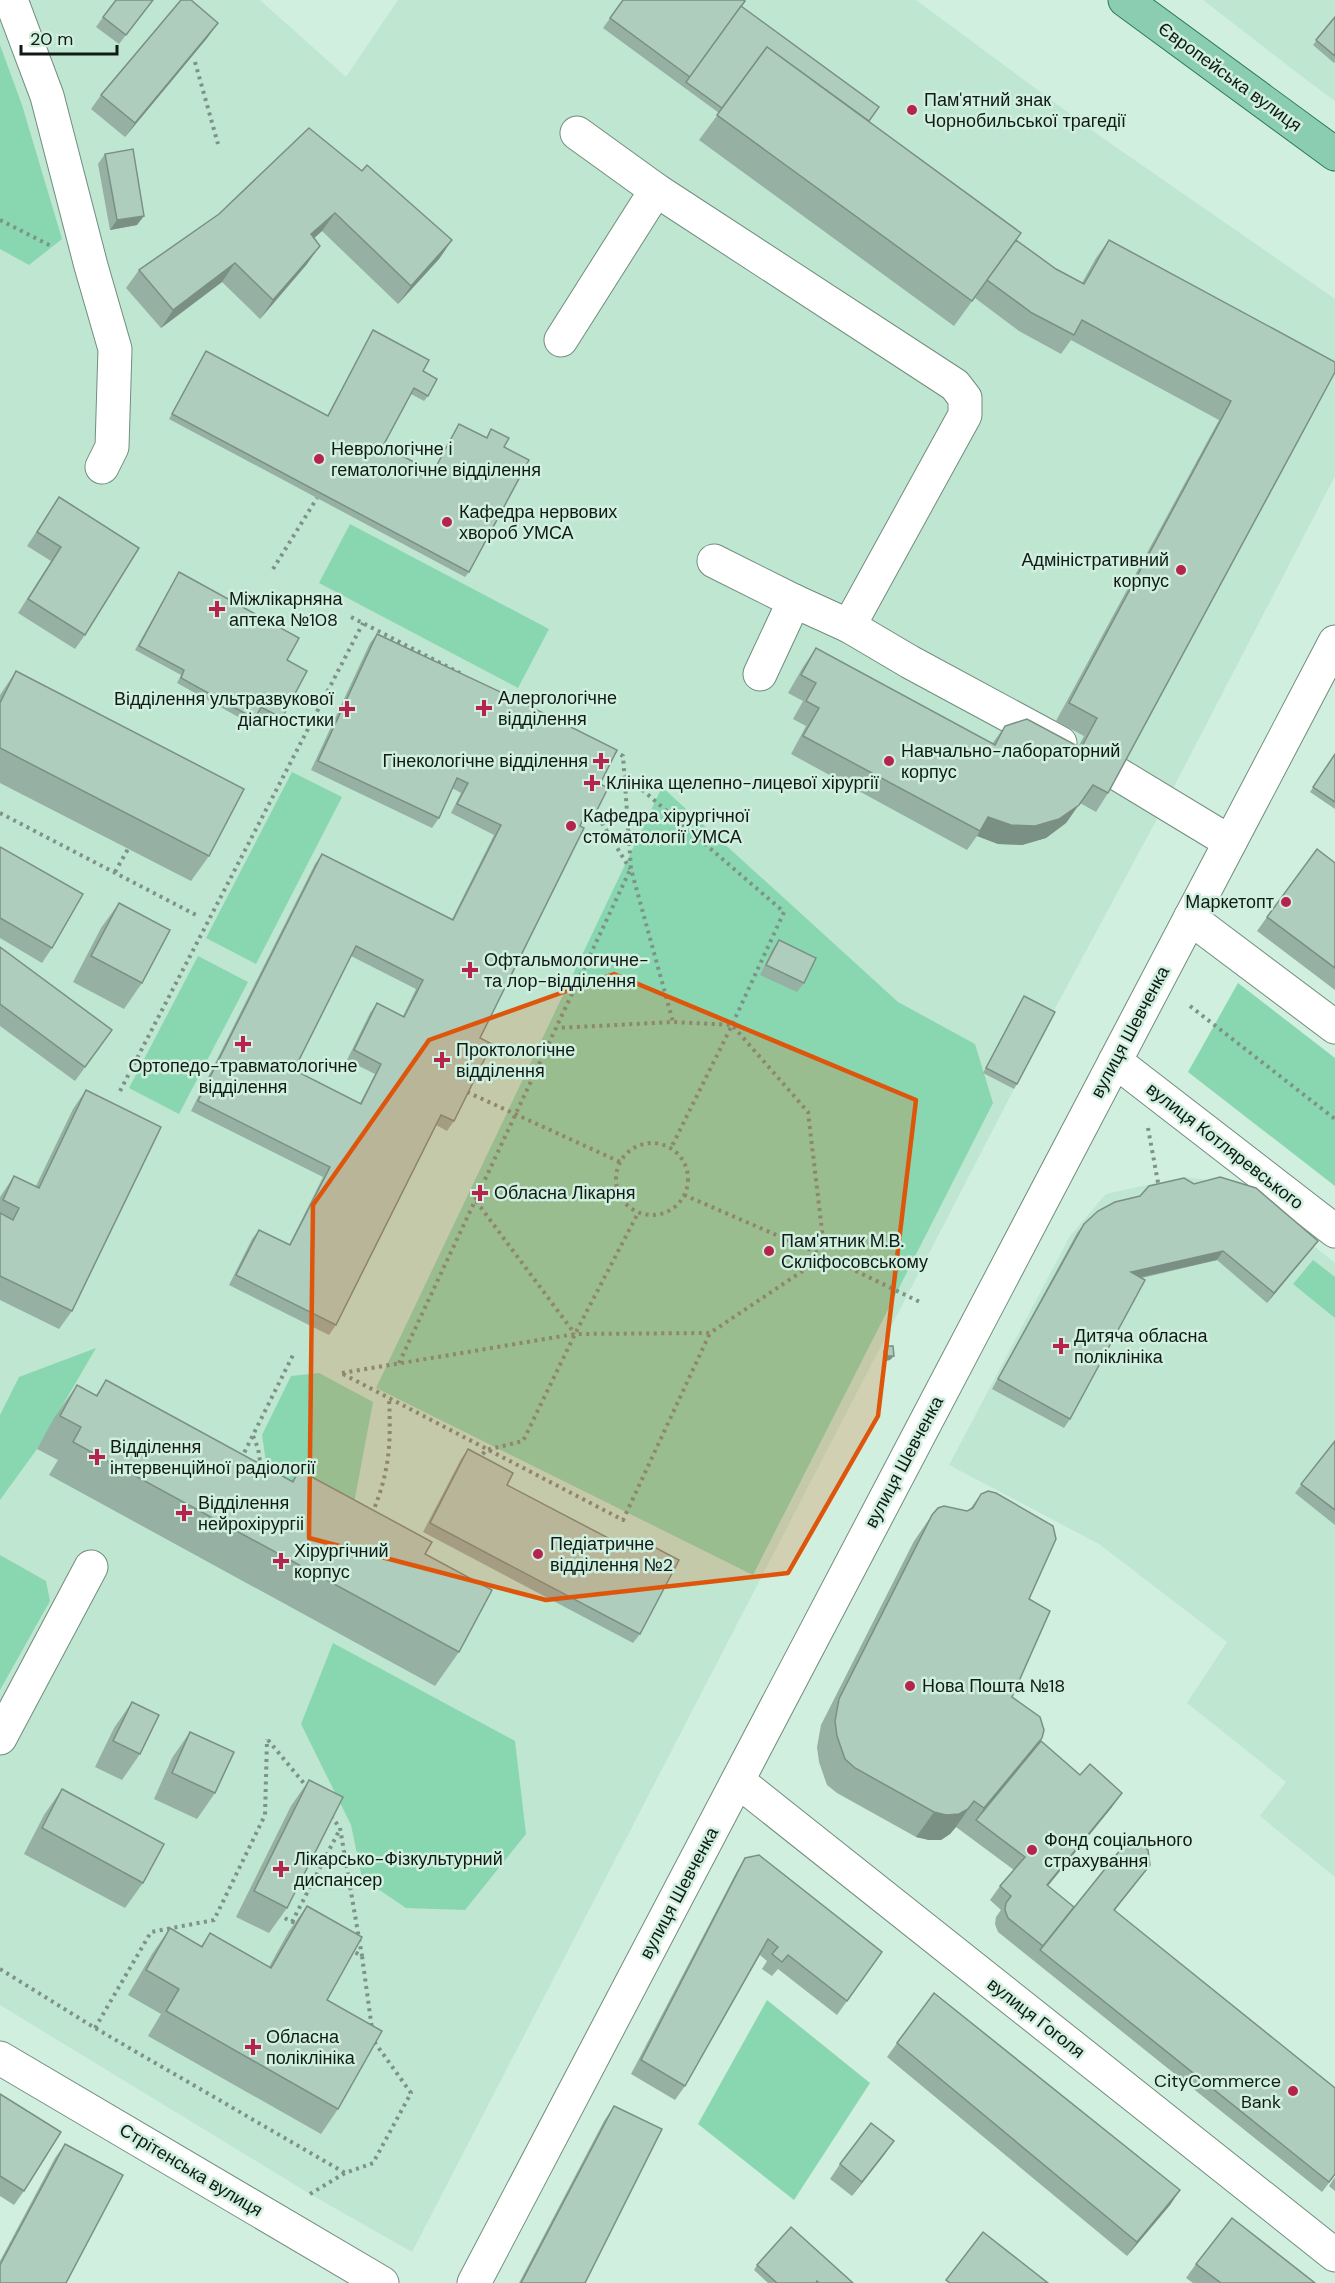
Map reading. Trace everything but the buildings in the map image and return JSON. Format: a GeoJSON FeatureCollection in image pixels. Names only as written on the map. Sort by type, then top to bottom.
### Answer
{"type":"FeatureCollection","features":[{"type":"Feature","properties":{"kind":"main road","name":"Європейська вулиця"},"geometry":{"type":"LineString","coordinates":[[1125,0],[1335,154]]}},
{"type":"Feature","properties":{"kind":"street"},"geometry":{"type":"LineString","coordinates":[[11,0],[47,96],[115,350],[112,447],[102,467]]}},
{"type":"Feature","properties":{"kind":"street"},"geometry":{"type":"LineString","coordinates":[[577,133],[656,190],[955,386],[965,398],[965,415],[849,626]]}},
{"type":"Feature","properties":{"kind":"street"},"geometry":{"type":"LineString","coordinates":[[561,340],[656,190]]}},
{"type":"Feature","properties":{"kind":"street"},"geometry":{"type":"LineString","coordinates":[[714,561],[849,626],[1075,752]]}},
{"type":"Feature","properties":{"kind":"street"},"geometry":{"type":"LineString","coordinates":[[760,674],[794,601]]}},
{"type":"Feature","properties":{"kind":"street","name":"вулиця Шевченка"},"geometry":{"type":"LineString","coordinates":[[474,2283],[1335,642]]}},
{"type":"Feature","properties":{"kind":"street"},"geometry":{"type":"LineString","coordinates":[[1116,773],[1230,842]]}},
{"type":"Feature","properties":{"kind":"street"},"geometry":{"type":"LineString","coordinates":[[1190,918],[1335,1027]]}},
{"type":"Feature","properties":{"kind":"street","name":"вулиця Котляревського"},"geometry":{"type":"LineString","coordinates":[[1115,1061],[1335,1231]]}},
{"type":"Feature","properties":{"kind":"street"},"geometry":{"type":"LineString","coordinates":[[0,1738],[91,1567]]}},
{"type":"Feature","properties":{"kind":"street","name":"вулиця Гоголя"},"geometry":{"type":"LineString","coordinates":[[738,1780],[1335,2255]]}},
{"type":"Feature","properties":{"kind":"street","name":"Стрітенська вулиця"},"geometry":{"type":"LineString","coordinates":[[0,2058],[382,2283]]}},
{"type":"Feature","properties":{"kind":"path"},"geometry":{"type":"LineString","coordinates":[[195,62],[218,144]]}},
{"type":"Feature","properties":{"kind":"path"},"geometry":{"type":"LineString","coordinates":[[0,220],[91,266]]}},
{"type":"Feature","properties":{"kind":"path"},"geometry":{"type":"LineString","coordinates":[[273,569],[317,498]]}},
{"type":"Feature","properties":{"kind":"path"},"geometry":{"type":"LineString","coordinates":[[351,617],[464,675]]}},
{"type":"Feature","properties":{"kind":"path"},"geometry":{"type":"LineString","coordinates":[[120,1091],[363,623]]}},
{"type":"Feature","properties":{"kind":"path"},"geometry":{"type":"LineString","coordinates":[[612,750],[623,756],[631,869],[673,1022]]}},
{"type":"Feature","properties":{"kind":"path"},"geometry":{"type":"LineString","coordinates":[[624,775],[784,912],[732,1025],[671,1148]]}},
{"type":"Feature","properties":{"kind":"path"},"geometry":{"type":"LineString","coordinates":[[594,810],[631,869]]}},
{"type":"Feature","properties":{"kind":"path"},"geometry":{"type":"LineString","coordinates":[[0,813],[198,916]]}},
{"type":"Feature","properties":{"kind":"path"},"geometry":{"type":"LineString","coordinates":[[115,872],[128,849]]}},
{"type":"Feature","properties":{"kind":"path"},"geometry":{"type":"LineString","coordinates":[[399,1363],[631,869]]}},
{"type":"Feature","properties":{"kind":"path"},"geometry":{"type":"LineString","coordinates":[[1190,1006],[1335,1119]]}},
{"type":"Feature","properties":{"kind":"path"},"geometry":{"type":"LineString","coordinates":[[557,1028],[673,1022],[732,1025],[808,1112],[825,1256]]}},
{"type":"Feature","properties":{"kind":"path"},"geometry":{"type":"LineString","coordinates":[[466,1092],[620,1162]]}},
{"type":"Feature","properties":{"kind":"path"},"geometry":{"type":"LineString","coordinates":[[1148,1128],[1160,1192]]}},
{"type":"Feature","properties":{"kind":"path"},"geometry":{"type":"LineString","coordinates":[[654,1143],[671,1148],[679,1155],[686,1167],[688,1181],[684,1195],[670,1210],[660,1214],[638,1213],[628,1207],[620,1197],[616,1186],[616,1174],[620,1162],[628,1151],[641,1144],[654,1143]]}},
{"type":"Feature","properties":{"kind":"path"},"geometry":{"type":"LineString","coordinates":[[684,1195],[825,1256],[922,1304]]}},
{"type":"Feature","properties":{"kind":"path"},"geometry":{"type":"LineString","coordinates":[[476,1201],[575,1334]]}},
{"type":"Feature","properties":{"kind":"path"},"geometry":{"type":"LineString","coordinates":[[474,1466],[486,1450],[523,1441],[638,1213]]}},
{"type":"Feature","properties":{"kind":"path"},"geometry":{"type":"LineString","coordinates":[[710,1333],[575,1334],[342,1373],[623,1520],[710,1333],[825,1256]]}},
{"type":"Feature","properties":{"kind":"path"},"geometry":{"type":"LineString","coordinates":[[239,1463],[294,1353]]}},
{"type":"Feature","properties":{"kind":"path"},"geometry":{"type":"LineString","coordinates":[[370,1518],[382,1489],[391,1442],[389,1398]]}},
{"type":"Feature","properties":{"kind":"path"},"geometry":{"type":"LineString","coordinates":[[253,1436],[258,1448],[261,1472]]}},
{"type":"Feature","properties":{"kind":"path"},"geometry":{"type":"LineString","coordinates":[[95,2028],[151,1932],[214,1920],[265,1815],[267,1739],[311,1792]]}},
{"type":"Feature","properties":{"kind":"path"},"geometry":{"type":"LineString","coordinates":[[310,2194],[345,2173],[372,2163],[411,2093],[374,2042],[340,1828],[326,1810]]}},
{"type":"Feature","properties":{"kind":"path"},"geometry":{"type":"LineString","coordinates":[[292,1922],[340,1828]]}},
{"type":"Feature","properties":{"kind":"path"},"geometry":{"type":"LineString","coordinates":[[278,1915],[302,1927]]}},
{"type":"Feature","properties":{"kind":"path"},"geometry":{"type":"LineString","coordinates":[[342,1946],[362,1956]]}},
{"type":"Feature","properties":{"kind":"path"},"geometry":{"type":"LineString","coordinates":[[0,1969],[95,2028],[345,2173]]}},
{"type":"Feature","properties":{"kind":"highlighted area"},"geometry":{"type":"Polygon","coordinates":[[[614,974],[916,1100],[878,1416],[788,1573],[546,1600],[309,1538],[313,1205],[429,1040],[614,974]]]}},
{"type":"Feature","properties":{"kind":"shaded area","name":"Обласна Лікарня"},"geometry":{"type":"Polygon","coordinates":[[[0,0],[260,0],[346,77],[398,0],[916,0],[1104,139],[1335,299],[1335,476],[1165,804],[1051,1016],[983,1073],[1014,1089],[412,2252],[310,2194],[0,2005],[0,0]]]}},
{"type":"Feature","properties":{"kind":"shaded area"},"geometry":{"type":"Polygon","coordinates":[[[1203,0],[1335,0],[1335,101],[1304,78],[1203,0]]]}},
{"type":"Feature","properties":{"kind":"shaded area"},"geometry":{"type":"Polygon","coordinates":[[[1184,1177],[1237,1184],[1335,1263],[1335,1877],[1260,1816],[1286,1782],[1187,1703],[1227,1642],[1099,1544],[949,1465],[1070,1236],[1106,1194],[1184,1177]]]}},
{"type":"Feature","properties":{"kind":"green space"},"geometry":{"type":"Polygon","coordinates":[[[0,45],[22,105],[62,239],[29,265],[0,249],[0,45]]]}},
{"type":"Feature","properties":{"kind":"green space"},"geometry":{"type":"Polygon","coordinates":[[[350,524],[549,629],[518,688],[319,583],[350,524]]]}},
{"type":"Feature","properties":{"kind":"green space"},"geometry":{"type":"Polygon","coordinates":[[[292,772],[342,797],[256,964],[206,938],[292,772]]]}},
{"type":"Feature","properties":{"kind":"green space"},"geometry":{"type":"Polygon","coordinates":[[[662,787],[898,1002],[975,1044],[993,1103],[753,1575],[376,1388],[662,787]]]}},
{"type":"Feature","properties":{"kind":"green space"},"geometry":{"type":"Polygon","coordinates":[[[198,956],[248,982],[179,1114],[129,1088],[198,956]]]}},
{"type":"Feature","properties":{"kind":"green space"},"geometry":{"type":"Polygon","coordinates":[[[1238,983],[1335,1058],[1335,1186],[1188,1072],[1238,983]]]}},
{"type":"Feature","properties":{"kind":"green space"},"geometry":{"type":"Polygon","coordinates":[[[1313,1260],[1335,1277],[1335,1318],[1293,1284],[1313,1260]]]}},
{"type":"Feature","properties":{"kind":"green space"},"geometry":{"type":"Polygon","coordinates":[[[96,1348],[37,1449],[0,1500],[0,1415],[19,1377],[96,1348]]]}},
{"type":"Feature","properties":{"kind":"green space"},"geometry":{"type":"Polygon","coordinates":[[[319,1373],[373,1402],[349,1530],[267,1469],[262,1435],[291,1376],[319,1373]]]}},
{"type":"Feature","properties":{"kind":"green space"},"geometry":{"type":"Polygon","coordinates":[[[0,1555],[46,1581],[50,1601],[0,1690],[0,1555]]]}},
{"type":"Feature","properties":{"kind":"green space"},"geometry":{"type":"Polygon","coordinates":[[[333,1643],[515,1741],[526,1834],[465,1910],[406,1908],[362,1878],[351,1825],[301,1724],[333,1643]]]}},
{"type":"Feature","properties":{"kind":"green space"},"geometry":{"type":"Polygon","coordinates":[[[767,2000],[870,2083],[794,2200],[698,2124],[767,2000]]]}},
{"type":"Feature","properties":{"kind":"place","name":"Пам'ятний знак Чорнобильської трагедії"},"geometry":{"type":"Point","coordinates":[912,110]}},
{"type":"Feature","properties":{"kind":"place","name":"Неврологічне і гематологічне відділення"},"geometry":{"type":"Point","coordinates":[319,459]}},
{"type":"Feature","properties":{"kind":"place","name":"Кафедра нервових хвороб УМСА"},"geometry":{"type":"Point","coordinates":[447,522]}},
{"type":"Feature","properties":{"kind":"place","name":"Адміністративний корпус"},"geometry":{"type":"Point","coordinates":[1181,570]}},
{"type":"Feature","properties":{"kind":"place","name":"Міжлікарняна аптека №108"},"geometry":{"type":"Point","coordinates":[217,609]}},
{"type":"Feature","properties":{"kind":"place","name":"Алергологічне відділення"},"geometry":{"type":"Point","coordinates":[484,708]}},
{"type":"Feature","properties":{"kind":"place","name":"Відділення ультразвукової діагностики"},"geometry":{"type":"Point","coordinates":[347,709]}},
{"type":"Feature","properties":{"kind":"place","name":"Гінекологічне відділення"},"geometry":{"type":"Point","coordinates":[601,761]}},
{"type":"Feature","properties":{"kind":"place","name":"Навчально-лабораторний корпус"},"geometry":{"type":"Point","coordinates":[889,761]}},
{"type":"Feature","properties":{"kind":"place","name":"Клініка щелепно-лицевої хірургії"},"geometry":{"type":"Point","coordinates":[592,783]}},
{"type":"Feature","properties":{"kind":"place","name":"Кафедра хірургічної стоматології УМСА"},"geometry":{"type":"Point","coordinates":[571,826]}},
{"type":"Feature","properties":{"kind":"place","name":"Маркетопт"},"geometry":{"type":"Point","coordinates":[1286,902]}},
{"type":"Feature","properties":{"kind":"place","name":"Офтальмологичне- та лор-відділення"},"geometry":{"type":"Point","coordinates":[470,970]}},
{"type":"Feature","properties":{"kind":"place","name":"Ортопедо-травматологічне відділення"},"geometry":{"type":"Point","coordinates":[243,1044]}},
{"type":"Feature","properties":{"kind":"place","name":"Проктологічне відділення"},"geometry":{"type":"Point","coordinates":[442,1060]}},
{"type":"Feature","properties":{"kind":"place","name":"Обласна Лікарня"},"geometry":{"type":"Point","coordinates":[480,1193]}},
{"type":"Feature","properties":{"kind":"place","name":"Пам'ятник М.В. Скліфосовському"},"geometry":{"type":"Point","coordinates":[769,1251]}},
{"type":"Feature","properties":{"kind":"place","name":"Дитяча обласна поліклініка"},"geometry":{"type":"Point","coordinates":[1061,1346]}},
{"type":"Feature","properties":{"kind":"place","name":"Відділення інтервенційної радіології"},"geometry":{"type":"Point","coordinates":[97,1457]}},
{"type":"Feature","properties":{"kind":"place","name":"Відділення нейрохірургіі"},"geometry":{"type":"Point","coordinates":[184,1513]}},
{"type":"Feature","properties":{"kind":"place","name":"Педіатричне відділення №2"},"geometry":{"type":"Point","coordinates":[538,1554]}},
{"type":"Feature","properties":{"kind":"place","name":"Хірургічний корпус"},"geometry":{"type":"Point","coordinates":[281,1561]}},
{"type":"Feature","properties":{"kind":"place","name":"Нова Пошта №18"},"geometry":{"type":"Point","coordinates":[910,1686]}},
{"type":"Feature","properties":{"kind":"place","name":"Фонд соціального страхування"},"geometry":{"type":"Point","coordinates":[1032,1850]}},
{"type":"Feature","properties":{"kind":"place","name":"Лікарсько-Фізкультурний диспансер"},"geometry":{"type":"Point","coordinates":[281,1869]}},
{"type":"Feature","properties":{"kind":"place","name":"Обласна поліклініка"},"geometry":{"type":"Point","coordinates":[253,2047]}},
{"type":"Feature","properties":{"kind":"place","name":"CityCommerce Bank"},"geometry":{"type":"Point","coordinates":[1293,2091]}}]}
